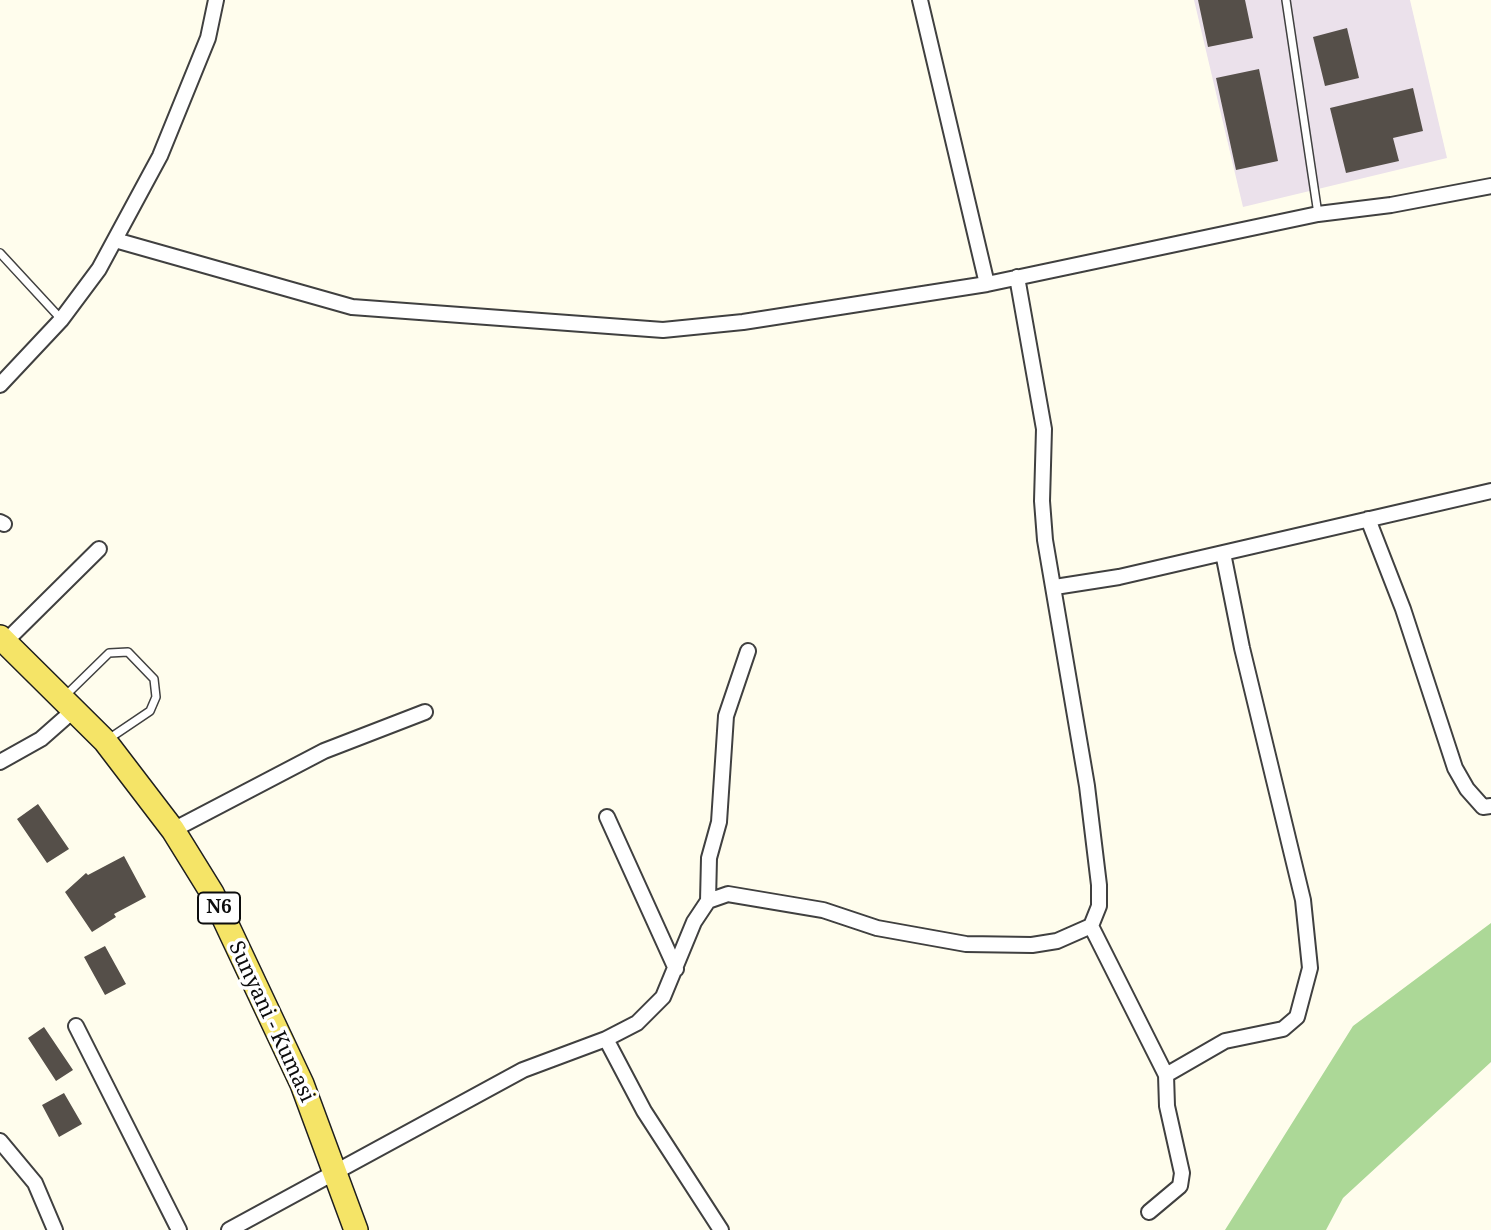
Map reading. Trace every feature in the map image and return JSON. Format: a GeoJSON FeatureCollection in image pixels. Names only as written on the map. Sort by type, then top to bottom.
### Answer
{"type":"FeatureCollection","features":[{"type":"Feature","properties":{"kind":"main road","name":"Sunyani - Kumasi"},"geometry":{"type":"LineString","coordinates":[[3,639],[105,741],[173,830],[218,905],[302,1084],[356,1230]]}},
{"type":"Feature","properties":{"kind":"street"},"geometry":{"type":"LineString","coordinates":[[0,385],[61,320],[99,270],[160,156],[208,38],[216,0]]}},
{"type":"Feature","properties":{"kind":"street"},"geometry":{"type":"LineString","coordinates":[[920,0],[987,284]]}},
{"type":"Feature","properties":{"kind":"street"},"geometry":{"type":"LineString","coordinates":[[115,240],[352,307],[663,330],[743,323],[987,284],[1318,214],[1391,205],[1491,186]]}},
{"type":"Feature","properties":{"kind":"street"},"geometry":{"type":"LineString","coordinates":[[708,901],[728,894],[823,910],[877,928],[931,940],[966,944],[1032,945],[1057,941],[1091,926],[1099,906],[1099,885],[1087,786],[1045,540],[1042,501],[1044,429],[1017,277]]}},
{"type":"Feature","properties":{"kind":"street"},"geometry":{"type":"LineString","coordinates":[[1055,587],[1119,578],[1491,491]]}},
{"type":"Feature","properties":{"kind":"street"},"geometry":{"type":"LineString","coordinates":[[1368,519],[1404,609],[1455,768],[1467,789],[1483,807],[1491,806]]}},
{"type":"Feature","properties":{"kind":"street"},"geometry":{"type":"LineString","coordinates":[[3,639],[99,549]]}},
{"type":"Feature","properties":{"kind":"street"},"geometry":{"type":"LineString","coordinates":[[1166,1075],[1225,1041],[1283,1029],[1297,1017],[1310,968],[1303,900],[1242,648],[1223,553]]}},
{"type":"Feature","properties":{"kind":"street"},"geometry":{"type":"LineString","coordinates":[[229,1230],[523,1070],[606,1039],[636,1023],[663,997],[694,922],[708,901],[709,858],[719,822],[726,716],[748,651]]}},
{"type":"Feature","properties":{"kind":"street"},"geometry":{"type":"LineString","coordinates":[[0,762],[41,739],[69,703]]}},
{"type":"Feature","properties":{"kind":"street"},"geometry":{"type":"LineString","coordinates":[[173,830],[324,751],[425,712]]}},
{"type":"Feature","properties":{"kind":"street"},"geometry":{"type":"LineString","coordinates":[[607,817],[676,969]]}},
{"type":"Feature","properties":{"kind":"street"},"geometry":{"type":"LineString","coordinates":[[1091,926],[1166,1075],[1167,1106],[1182,1173],[1180,1186],[1149,1212]]}},
{"type":"Feature","properties":{"kind":"street"},"geometry":{"type":"LineString","coordinates":[[76,1026],[179,1230]]}},
{"type":"Feature","properties":{"kind":"street"},"geometry":{"type":"LineString","coordinates":[[606,1039],[644,1111],[721,1230]]}},
{"type":"Feature","properties":{"kind":"street"},"geometry":{"type":"LineString","coordinates":[[0,1141],[34,1183],[55,1230]]}},
{"type":"Feature","properties":{"kind":"lane"},"geometry":{"type":"LineString","coordinates":[[1286,0],[1318,214]]}},
{"type":"Feature","properties":{"kind":"lane"},"geometry":{"type":"LineString","coordinates":[[0,253],[61,320]]}},
{"type":"Feature","properties":{"kind":"lane"},"geometry":{"type":"LineString","coordinates":[[69,703],[109,653],[128,652],[154,679],[156,697],[150,710],[105,741]]}},
{"type":"Feature","properties":{"kind":"shaded area"},"geometry":{"type":"Polygon","coordinates":[[[1194,0],[1410,0],[1447,158],[1243,207],[1194,0]]]}},
{"type":"Feature","properties":{"kind":"green space"},"geometry":{"type":"Polygon","coordinates":[[[1491,923],[1491,1062],[1343,1198],[1326,1230],[1225,1230],[1353,1026],[1491,923]]]}},
{"type":"Feature","properties":{"kind":"building"},"geometry":{"type":"Polygon","coordinates":[[[1198,0],[1245,0],[1253,38],[1208,47],[1198,0]]]}},
{"type":"Feature","properties":{"kind":"building"},"geometry":{"type":"Polygon","coordinates":[[[1347,28],[1359,78],[1325,86],[1313,37],[1347,28]]]}},
{"type":"Feature","properties":{"kind":"building"},"geometry":{"type":"Polygon","coordinates":[[[1259,69],[1278,161],[1236,170],[1216,78],[1259,69]]]}},
{"type":"Feature","properties":{"kind":"building"},"geometry":{"type":"Polygon","coordinates":[[[1413,88],[1423,131],[1393,138],[1399,161],[1346,173],[1330,108],[1413,88]]]}},
{"type":"Feature","properties":{"kind":"building"},"geometry":{"type":"Polygon","coordinates":[[[38,804],[69,849],[47,863],[17,819],[38,804]]]}},
{"type":"Feature","properties":{"kind":"building"},"geometry":{"type":"Polygon","coordinates":[[[124,856],[146,897],[114,914],[116,917],[92,932],[65,892],[86,873],[88,875],[124,856]]]}},
{"type":"Feature","properties":{"kind":"building"},"geometry":{"type":"Polygon","coordinates":[[[105,946],[126,984],[105,995],[84,957],[105,946]]]}},
{"type":"Feature","properties":{"kind":"building"},"geometry":{"type":"Polygon","coordinates":[[[44,1027],[73,1070],[56,1081],[28,1038],[44,1027]]]}},
{"type":"Feature","properties":{"kind":"building"},"geometry":{"type":"Polygon","coordinates":[[[64,1093],[82,1124],[59,1137],[42,1105],[64,1093]]]}}]}
